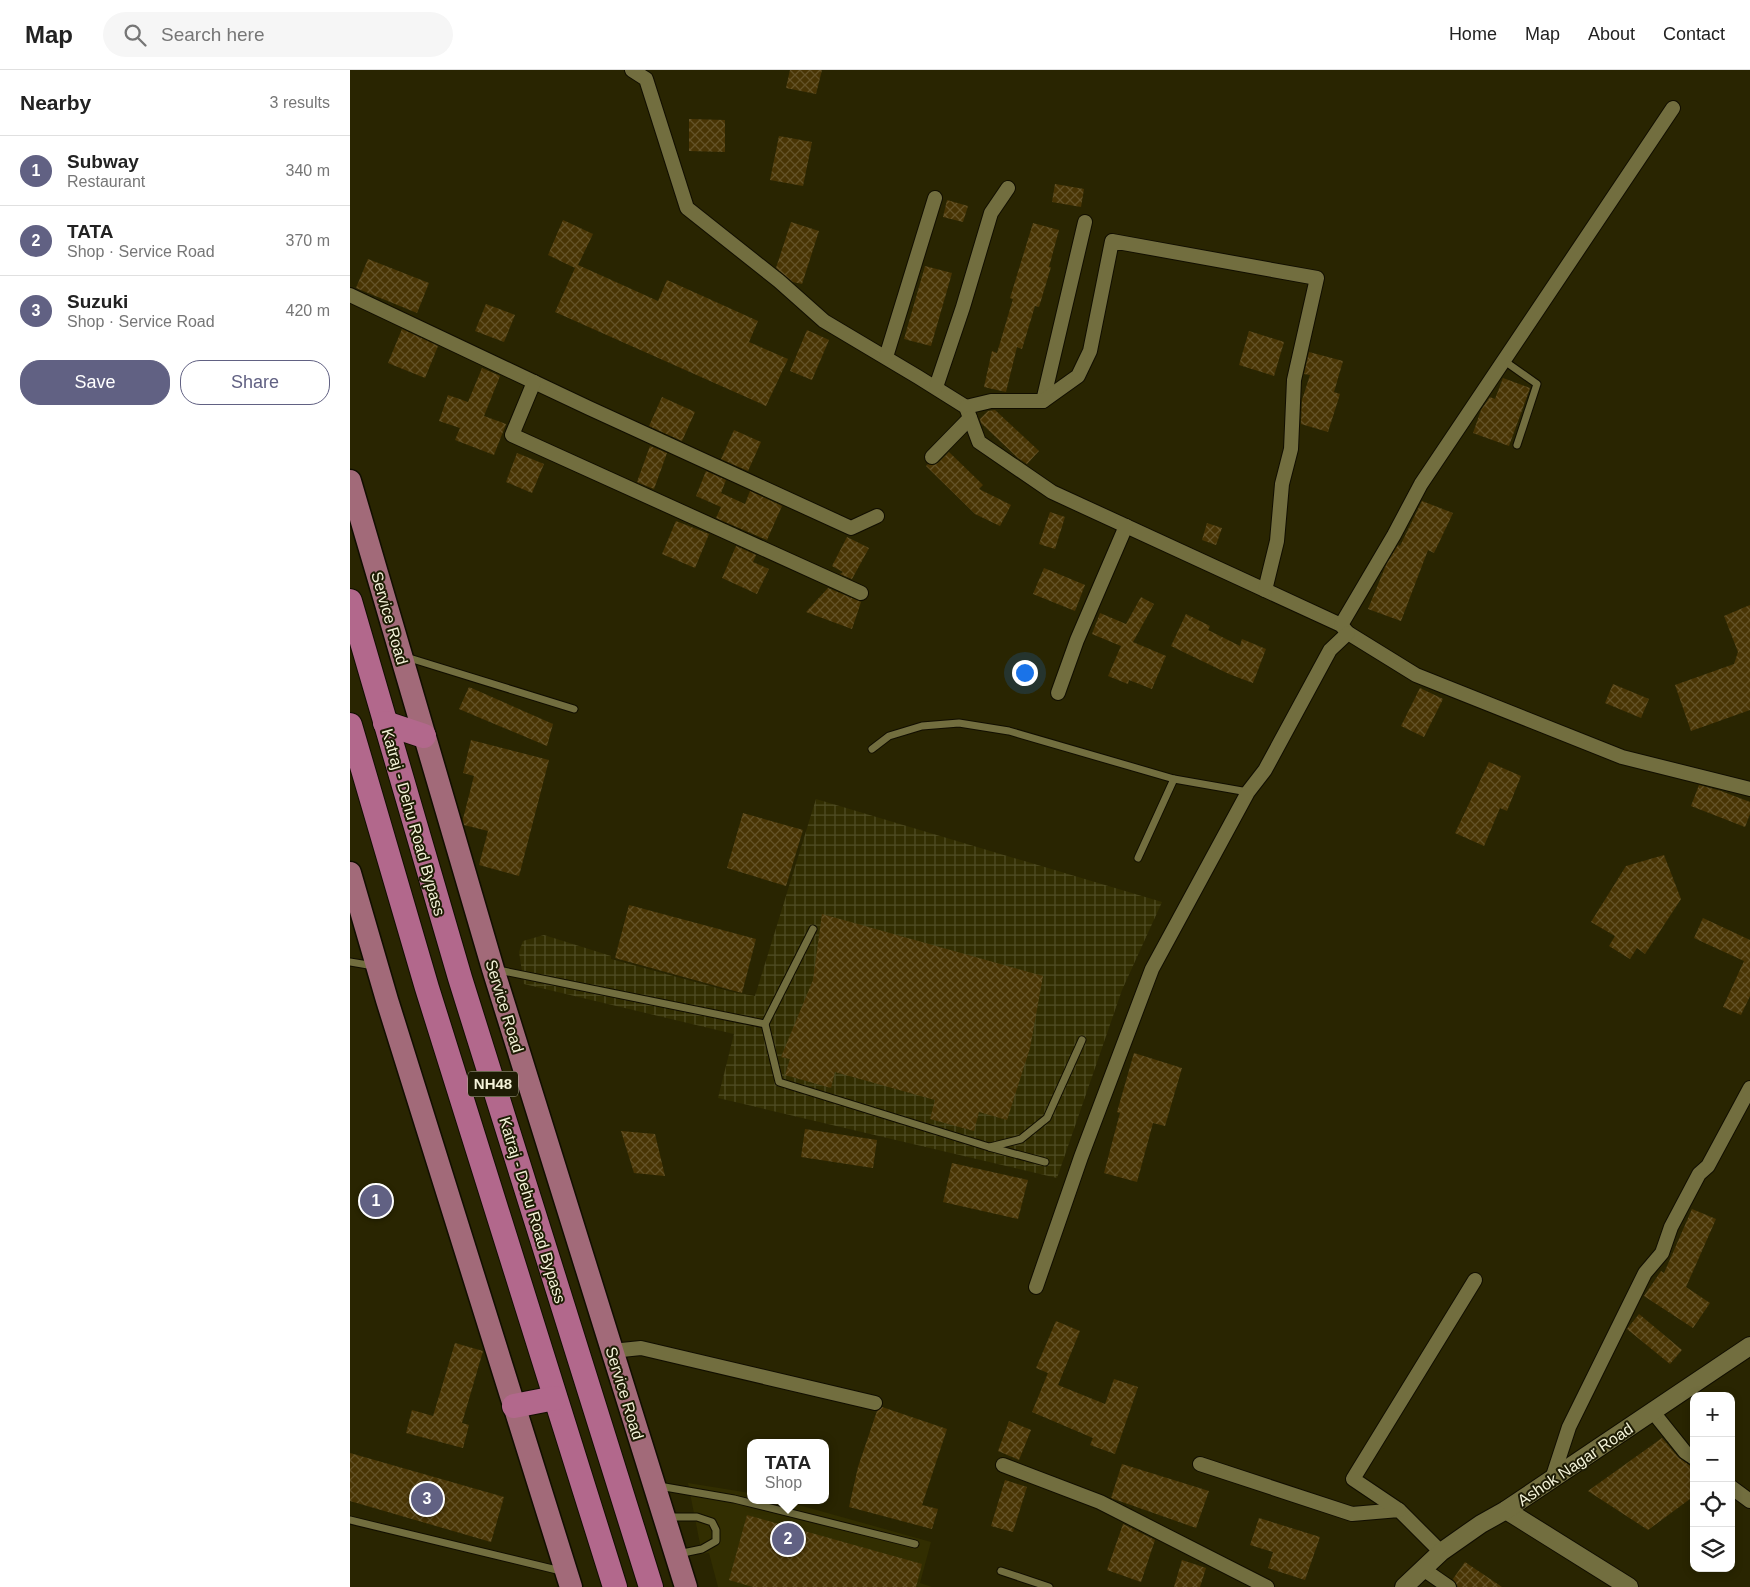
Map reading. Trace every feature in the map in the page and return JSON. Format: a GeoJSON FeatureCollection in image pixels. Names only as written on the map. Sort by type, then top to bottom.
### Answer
{"type":"FeatureCollection","features":[{"type":"Feature","properties":{"kind":"highway","name":"Katraj - Dehu Road Bypass"},"geometry":{"type":"LineString","coordinates":[[350,601],[463,988],[651,1587]]}},
{"type":"Feature","properties":{"kind":"highway"},"geometry":{"type":"LineString","coordinates":[[385,723],[424,736]]}},
{"type":"Feature","properties":{"kind":"highway","name":"Katraj - Dehu Road Bypass"},"geometry":{"type":"LineString","coordinates":[[350,725],[427,988],[615,1587]]}},
{"type":"Feature","properties":{"kind":"highway"},"geometry":{"type":"LineString","coordinates":[[514,1406],[555,1398]]}},
{"type":"Feature","properties":{"kind":"main road","name":"Service Road"},"geometry":{"type":"LineString","coordinates":[[350,481],[493,969],[686,1587]]}},
{"type":"Feature","properties":{"kind":"main road"},"geometry":{"type":"LineString","coordinates":[[350,873],[377,967],[569,1580]]}},
{"type":"Feature","properties":{"kind":"street"},"geometry":{"type":"LineString","coordinates":[[632,70],[646,79],[687,208],[779,281],[824,321],[936,387],[968,412],[980,442],[1052,492],[1345,629],[1416,675],[1622,756],[1750,790]]}},
{"type":"Feature","properties":{"kind":"street"},"geometry":{"type":"LineString","coordinates":[[1036,1287],[1081,1157],[1152,969],[1248,792],[1265,770],[1300,702],[1330,650],[1345,629],[1421,484],[1673,108]]}},
{"type":"Feature","properties":{"kind":"street"},"geometry":{"type":"LineString","coordinates":[[936,387],[963,307],[991,213],[1008,188]]}},
{"type":"Feature","properties":{"kind":"street"},"geometry":{"type":"LineString","coordinates":[[886,357],[935,198]]}},
{"type":"Feature","properties":{"kind":"street"},"geometry":{"type":"LineString","coordinates":[[1043,401],[1085,222]]}},
{"type":"Feature","properties":{"kind":"street"},"geometry":{"type":"LineString","coordinates":[[932,457],[968,412],[991,401],[1043,401],[1078,376],[1090,351],[1112,241],[1317,278],[1294,380],[1291,449],[1282,484],[1278,541],[1265,590]]}},
{"type":"Feature","properties":{"kind":"street"},"geometry":{"type":"LineString","coordinates":[[350,294],[534,382],[851,528],[877,516]]}},
{"type":"Feature","properties":{"kind":"street"},"geometry":{"type":"LineString","coordinates":[[534,382],[512,435],[861,593]]}},
{"type":"Feature","properties":{"kind":"street"},"geometry":{"type":"LineString","coordinates":[[1058,693],[1077,640],[1126,526]]}},
{"type":"Feature","properties":{"kind":"street"},"geometry":{"type":"LineString","coordinates":[[1552,1479],[1569,1427],[1645,1274],[1662,1253],[1670,1227],[1699,1174],[1708,1166],[1750,1088]]}},
{"type":"Feature","properties":{"kind":"street"},"geometry":{"type":"LineString","coordinates":[[1441,1552],[1399,1510],[1353,1479],[1474,1280]]}},
{"type":"Feature","properties":{"kind":"street","name":"Ashok Nagar Road"},"geometry":{"type":"LineString","coordinates":[[1404,1587],[1441,1552],[1481,1524],[1506,1510],[1750,1346]]}},
{"type":"Feature","properties":{"kind":"street"},"geometry":{"type":"LineString","coordinates":[[612,1351],[641,1348],[875,1403]]}},
{"type":"Feature","properties":{"kind":"street"},"geometry":{"type":"LineString","coordinates":[[1653,1412],[1685,1452],[1690,1455]]}},
{"type":"Feature","properties":{"kind":"street"},"geometry":{"type":"LineString","coordinates":[[1200,1464],[1352,1514],[1399,1510]]}},
{"type":"Feature","properties":{"kind":"street"},"geometry":{"type":"LineString","coordinates":[[1004,1465],[1100,1502],[1267,1587]]}},
{"type":"Feature","properties":{"kind":"street"},"geometry":{"type":"LineString","coordinates":[[1735,1490],[1750,1501]]}},
{"type":"Feature","properties":{"kind":"street"},"geometry":{"type":"LineString","coordinates":[[1506,1510],[1629,1587]]}},
{"type":"Feature","properties":{"kind":"street"},"geometry":{"type":"LineString","coordinates":[[1423,1569],[1450,1587]]}},
{"type":"Feature","properties":{"kind":"lane"},"geometry":{"type":"LineString","coordinates":[[1503,360],[1537,384],[1517,445]]}},
{"type":"Feature","properties":{"kind":"lane"},"geometry":{"type":"LineString","coordinates":[[400,656],[574,709]]}},
{"type":"Feature","properties":{"kind":"lane"},"geometry":{"type":"LineString","coordinates":[[872,750],[889,736],[905,731],[922,726],[959,723],[1009,730],[1174,779],[1248,792]]}},
{"type":"Feature","properties":{"kind":"lane"},"geometry":{"type":"LineString","coordinates":[[1138,858],[1174,779]]}},
{"type":"Feature","properties":{"kind":"lane"},"geometry":{"type":"LineString","coordinates":[[813,929],[765,1024],[780,1082],[989,1148],[1045,1162]]}},
{"type":"Feature","properties":{"kind":"lane"},"geometry":{"type":"LineString","coordinates":[[350,962],[377,967]]}},
{"type":"Feature","properties":{"kind":"lane"},"geometry":{"type":"LineString","coordinates":[[493,969],[765,1024]]}},
{"type":"Feature","properties":{"kind":"lane"},"geometry":{"type":"LineString","coordinates":[[989,1148],[1021,1139],[1048,1118],[1082,1040]]}},
{"type":"Feature","properties":{"kind":"lane"},"geometry":{"type":"LineString","coordinates":[[654,1485],[747,1502]]}},
{"type":"Feature","properties":{"kind":"lane"},"geometry":{"type":"LineString","coordinates":[[754,1504],[914,1544]]}},
{"type":"Feature","properties":{"kind":"lane"},"geometry":{"type":"LineString","coordinates":[[664,1517],[697,1517],[712,1522],[716,1530],[716,1542],[702,1550],[676,1554]]}},
{"type":"Feature","properties":{"kind":"lane"},"geometry":{"type":"LineString","coordinates":[[350,1520],[569,1580]]}},
{"type":"Feature","properties":{"kind":"lane"},"geometry":{"type":"LineString","coordinates":[[1001,1572],[1049,1587]]}},
{"type":"Feature","properties":{"kind":"shaded area"},"geometry":{"type":"Polygon","coordinates":[[[816,799],[1162,902],[1122,990],[1057,1178],[718,1098],[734,1034],[524,984],[519,952],[523,941],[544,935],[611,956],[611,959],[732,992],[755,996],[816,799]]]}},
{"type":"Feature","properties":{"kind":"shaded area"},"geometry":{"type":"Polygon","coordinates":[[[688,1483],[747,1493],[747,1504],[795,1504],[931,1542],[920,1583],[932,1587],[718,1587],[709,1553],[702,1554],[688,1483]]]}},
{"type":"Feature","properties":{"kind":"building"},"geometry":{"type":"Polygon","coordinates":[[[790,70],[822,70],[816,94],[786,88],[790,70]]]}},
{"type":"Feature","properties":{"kind":"building"},"geometry":{"type":"Polygon","coordinates":[[[689,119],[725,120],[725,152],[689,151],[689,119]]]}},
{"type":"Feature","properties":{"kind":"building"},"geometry":{"type":"Polygon","coordinates":[[[779,136],[812,142],[803,186],[770,180],[779,136]]]}},
{"type":"Feature","properties":{"kind":"building"},"geometry":{"type":"Polygon","coordinates":[[[1055,184],[1084,189],[1081,207],[1052,202],[1055,184]]]}},
{"type":"Feature","properties":{"kind":"building"},"geometry":{"type":"Polygon","coordinates":[[[947,200],[968,206],[963,222],[943,217],[947,200]]]}},
{"type":"Feature","properties":{"kind":"building"},"geometry":{"type":"Polygon","coordinates":[[[563,220],[593,234],[578,265],[658,301],[667,280],[758,321],[749,342],[788,359],[766,406],[555,312],[575,268],[548,255],[563,220]]]}},
{"type":"Feature","properties":{"kind":"building"},"geometry":{"type":"Polygon","coordinates":[[[791,222],[819,231],[802,284],[793,282],[776,268],[791,222]]]}},
{"type":"Feature","properties":{"kind":"building"},"geometry":{"type":"Polygon","coordinates":[[[1033,223],[1059,230],[1049,267],[1051,267],[1039,307],[1035,306],[1022,349],[1017,347],[1006,392],[984,387],[992,351],[997,353],[1013,299],[1010,298],[1033,223]]]}},
{"type":"Feature","properties":{"kind":"building"},"geometry":{"type":"Polygon","coordinates":[[[368,259],[429,283],[417,313],[356,288],[368,259]]]}},
{"type":"Feature","properties":{"kind":"building"},"geometry":{"type":"Polygon","coordinates":[[[925,266],[952,273],[931,346],[904,339],[925,266]]]}},
{"type":"Feature","properties":{"kind":"building"},"geometry":{"type":"Polygon","coordinates":[[[486,304],[515,315],[504,342],[475,331],[486,304]]]}},
{"type":"Feature","properties":{"kind":"building"},"geometry":{"type":"Polygon","coordinates":[[[402,329],[438,346],[425,378],[388,363],[402,329]]]}},
{"type":"Feature","properties":{"kind":"building"},"geometry":{"type":"Polygon","coordinates":[[[807,330],[829,340],[812,380],[790,371],[807,330]]]}},
{"type":"Feature","properties":{"kind":"building"},"geometry":{"type":"Polygon","coordinates":[[[1249,331],[1284,342],[1274,376],[1239,365],[1249,331]]]}},
{"type":"Feature","properties":{"kind":"building"},"geometry":{"type":"Polygon","coordinates":[[[1309,352],[1343,361],[1334,392],[1340,394],[1328,432],[1301,424],[1302,400],[1310,375],[1304,374],[1309,352]]]}},
{"type":"Feature","properties":{"kind":"building"},"geometry":{"type":"Polygon","coordinates":[[[482,368],[500,376],[484,416],[506,424],[494,455],[455,440],[460,428],[439,421],[448,395],[468,402],[482,368]]]}},
{"type":"Feature","properties":{"kind":"building"},"geometry":{"type":"Polygon","coordinates":[[[1503,378],[1530,388],[1509,446],[1473,433],[1481,410],[1490,397],[1495,399],[1503,378]]]}},
{"type":"Feature","properties":{"kind":"building"},"geometry":{"type":"Polygon","coordinates":[[[662,397],[695,412],[682,441],[649,426],[662,397]]]}},
{"type":"Feature","properties":{"kind":"building"},"geometry":{"type":"Polygon","coordinates":[[[995,410],[1039,451],[1027,464],[1018,458],[981,423],[980,419],[988,411],[995,410]]]}},
{"type":"Feature","properties":{"kind":"building"},"geometry":{"type":"Polygon","coordinates":[[[734,430],[761,442],[748,471],[721,459],[734,430]]]}},
{"type":"Feature","properties":{"kind":"building"},"geometry":{"type":"Polygon","coordinates":[[[650,446],[667,453],[654,489],[637,482],[650,446]]]}},
{"type":"Feature","properties":{"kind":"building"},"geometry":{"type":"Polygon","coordinates":[[[949,452],[983,485],[979,489],[1011,505],[1000,526],[975,514],[926,466],[938,463],[949,452]]]}},
{"type":"Feature","properties":{"kind":"building"},"geometry":{"type":"Polygon","coordinates":[[[517,453],[544,464],[532,493],[506,482],[517,453]]]}},
{"type":"Feature","properties":{"kind":"building"},"geometry":{"type":"Polygon","coordinates":[[[706,471],[726,480],[721,493],[745,504],[750,491],[782,506],[767,540],[716,518],[721,507],[696,496],[706,471]]]}},
{"type":"Feature","properties":{"kind":"building"},"geometry":{"type":"Polygon","coordinates":[[[1422,501],[1453,513],[1434,553],[1428,550],[1401,621],[1368,609],[1386,565],[1398,545],[1400,546],[1422,501]]]}},
{"type":"Feature","properties":{"kind":"building"},"geometry":{"type":"Polygon","coordinates":[[[1050,512],[1065,517],[1055,549],[1039,544],[1050,512]]]}},
{"type":"Feature","properties":{"kind":"building"},"geometry":{"type":"Polygon","coordinates":[[[676,521],[709,534],[695,568],[662,554],[676,521]]]}},
{"type":"Feature","properties":{"kind":"building"},"geometry":{"type":"Polygon","coordinates":[[[1207,523],[1222,528],[1216,545],[1202,540],[1207,523]]]}},
{"type":"Feature","properties":{"kind":"building"},"geometry":{"type":"Polygon","coordinates":[[[847,537],[869,548],[852,579],[840,574],[843,572],[832,566],[847,537]]]}},
{"type":"Feature","properties":{"kind":"building"},"geometry":{"type":"Polygon","coordinates":[[[736,546],[756,555],[753,562],[769,569],[757,594],[722,578],[736,546]]]}},
{"type":"Feature","properties":{"kind":"building"},"geometry":{"type":"Polygon","coordinates":[[[1044,568],[1085,585],[1075,611],[1033,594],[1044,568]]]}},
{"type":"Feature","properties":{"kind":"building"},"geometry":{"type":"Polygon","coordinates":[[[828,588],[861,602],[852,629],[806,612],[828,588]]]}},
{"type":"Feature","properties":{"kind":"building"},"geometry":{"type":"Polygon","coordinates":[[[1141,597],[1154,604],[1133,642],[1166,656],[1152,689],[1129,680],[1128,684],[1108,676],[1121,646],[1092,634],[1100,613],[1126,624],[1141,597]]]}},
{"type":"Feature","properties":{"kind":"building"},"geometry":{"type":"Polygon","coordinates":[[[1750,605],[1750,710],[1691,731],[1675,685],[1734,664],[1738,652],[1724,616],[1750,605]]]}},
{"type":"Feature","properties":{"kind":"building"},"geometry":{"type":"Polygon","coordinates":[[[1186,614],[1210,626],[1208,630],[1240,646],[1242,639],[1266,649],[1253,683],[1229,674],[1171,646],[1186,614]]]}},
{"type":"Feature","properties":{"kind":"building"},"geometry":{"type":"Polygon","coordinates":[[[1613,684],[1649,699],[1641,718],[1605,703],[1613,684]]]}},
{"type":"Feature","properties":{"kind":"building"},"geometry":{"type":"Polygon","coordinates":[[[469,687],[553,724],[547,746],[459,709],[469,687]]]}},
{"type":"Feature","properties":{"kind":"building"},"geometry":{"type":"Polygon","coordinates":[[[1420,688],[1443,699],[1424,737],[1401,726],[1420,688]]]}},
{"type":"Feature","properties":{"kind":"building"},"geometry":{"type":"Polygon","coordinates":[[[471,740],[549,760],[519,876],[479,865],[488,831],[464,825],[463,819],[474,776],[463,773],[471,740]]]}},
{"type":"Feature","properties":{"kind":"building"},"geometry":{"type":"Polygon","coordinates":[[[1489,762],[1521,776],[1507,811],[1500,808],[1484,846],[1455,833],[1489,762]]]}},
{"type":"Feature","properties":{"kind":"building"},"geometry":{"type":"Polygon","coordinates":[[[1699,785],[1750,802],[1750,814],[1745,827],[1691,806],[1699,785]]]}},
{"type":"Feature","properties":{"kind":"building"},"geometry":{"type":"Polygon","coordinates":[[[743,813],[803,830],[786,886],[727,868],[743,813]]]}},
{"type":"Feature","properties":{"kind":"building"},"geometry":{"type":"Polygon","coordinates":[[[1664,855],[1681,899],[1645,954],[1637,948],[1630,959],[1609,946],[1615,936],[1591,922],[1626,866],[1664,855]]]}},
{"type":"Feature","properties":{"kind":"building"},"geometry":{"type":"Polygon","coordinates":[[[629,905],[756,939],[742,993],[615,958],[629,905]]]}},
{"type":"Feature","properties":{"kind":"building"},"geometry":{"type":"Polygon","coordinates":[[[822,914],[1043,976],[1030,1048],[1007,1120],[979,1112],[974,1131],[930,1119],[935,1100],[835,1072],[831,1088],[785,1075],[790,1059],[781,1057],[813,980],[822,914]]]}},
{"type":"Feature","properties":{"kind":"building"},"geometry":{"type":"Polygon","coordinates":[[[1703,918],[1750,940],[1750,996],[1741,1015],[1723,1007],[1744,961],[1694,938],[1703,918]]]}},
{"type":"Feature","properties":{"kind":"building"},"geometry":{"type":"Polygon","coordinates":[[[1134,1053],[1182,1068],[1165,1126],[1153,1123],[1137,1182],[1104,1173],[1120,1113],[1117,1112],[1134,1053]]]}},
{"type":"Feature","properties":{"kind":"building"},"geometry":{"type":"Polygon","coordinates":[[[805,1129],[877,1140],[873,1168],[801,1157],[805,1129]]]}},
{"type":"Feature","properties":{"kind":"building"},"geometry":{"type":"Polygon","coordinates":[[[621,1131],[655,1134],[665,1176],[634,1173],[621,1131]]]}},
{"type":"Feature","properties":{"kind":"building"},"geometry":{"type":"Polygon","coordinates":[[[952,1163],[1028,1180],[1018,1219],[943,1202],[952,1163]]]}},
{"type":"Feature","properties":{"kind":"building"},"geometry":{"type":"Polygon","coordinates":[[[1692,1209],[1716,1219],[1686,1287],[1710,1303],[1693,1328],[1644,1296],[1661,1271],[1664,1273],[1692,1209]]]}},
{"type":"Feature","properties":{"kind":"building"},"geometry":{"type":"Polygon","coordinates":[[[1639,1314],[1682,1350],[1670,1364],[1627,1329],[1639,1314]]]}},
{"type":"Feature","properties":{"kind":"building"},"geometry":{"type":"Polygon","coordinates":[[[1056,1321],[1080,1331],[1058,1385],[1105,1404],[1114,1379],[1138,1387],[1115,1454],[1090,1445],[1093,1438],[1032,1412],[1048,1373],[1036,1368],[1056,1321]]]}},
{"type":"Feature","properties":{"kind":"building"},"geometry":{"type":"Polygon","coordinates":[[[455,1343],[483,1351],[462,1423],[469,1425],[463,1448],[406,1433],[412,1410],[433,1416],[455,1343]]]}},
{"type":"Feature","properties":{"kind":"building"},"geometry":{"type":"Polygon","coordinates":[[[882,1407],[947,1429],[922,1505],[938,1509],[932,1529],[849,1507],[858,1467],[877,1411],[882,1407]]]}},
{"type":"Feature","properties":{"kind":"building"},"geometry":{"type":"Polygon","coordinates":[[[1009,1421],[1031,1430],[1019,1460],[998,1451],[1009,1421]]]}},
{"type":"Feature","properties":{"kind":"building"},"geometry":{"type":"Polygon","coordinates":[[[1662,1438],[1678,1457],[1690,1466],[1690,1499],[1648,1530],[1588,1491],[1662,1438]]]}},
{"type":"Feature","properties":{"kind":"building"},"geometry":{"type":"Polygon","coordinates":[[[350,1453],[504,1497],[491,1542],[350,1501],[350,1453]]]}},
{"type":"Feature","properties":{"kind":"building"},"geometry":{"type":"Polygon","coordinates":[[[1122,1464],[1209,1491],[1196,1528],[1111,1498],[1122,1464]]]}},
{"type":"Feature","properties":{"kind":"building"},"geometry":{"type":"Polygon","coordinates":[[[1005,1480],[1027,1487],[1013,1532],[991,1526],[1005,1480]]]}},
{"type":"Feature","properties":{"kind":"building"},"geometry":{"type":"Polygon","coordinates":[[[747,1515],[922,1564],[916,1587],[753,1587],[729,1580],[747,1515]]]}},
{"type":"Feature","properties":{"kind":"building"},"geometry":{"type":"Polygon","coordinates":[[[1259,1518],[1320,1537],[1305,1580],[1268,1568],[1273,1552],[1250,1545],[1259,1518]]]}},
{"type":"Feature","properties":{"kind":"building"},"geometry":{"type":"Polygon","coordinates":[[[1123,1524],[1155,1540],[1141,1582],[1107,1570],[1123,1524]]]}},
{"type":"Feature","properties":{"kind":"building"},"geometry":{"type":"Polygon","coordinates":[[[1182,1560],[1206,1568],[1200,1587],[1174,1587],[1182,1560]]]}},
{"type":"Feature","properties":{"kind":"building"},"geometry":{"type":"Polygon","coordinates":[[[1465,1562],[1502,1587],[1458,1587],[1453,1579],[1465,1562]]]}},
{"type":"Feature","properties":{"kind":"place","name":"Subway"},"geometry":{"type":"Point","coordinates":[376,1201]}},
{"type":"Feature","properties":{"kind":"place","name":"Suzuki"},"geometry":{"type":"Point","coordinates":[427,1499]}},
{"type":"Feature","properties":{"kind":"place","name":"TATA"},"geometry":{"type":"Point","coordinates":[788,1539]}}]}
